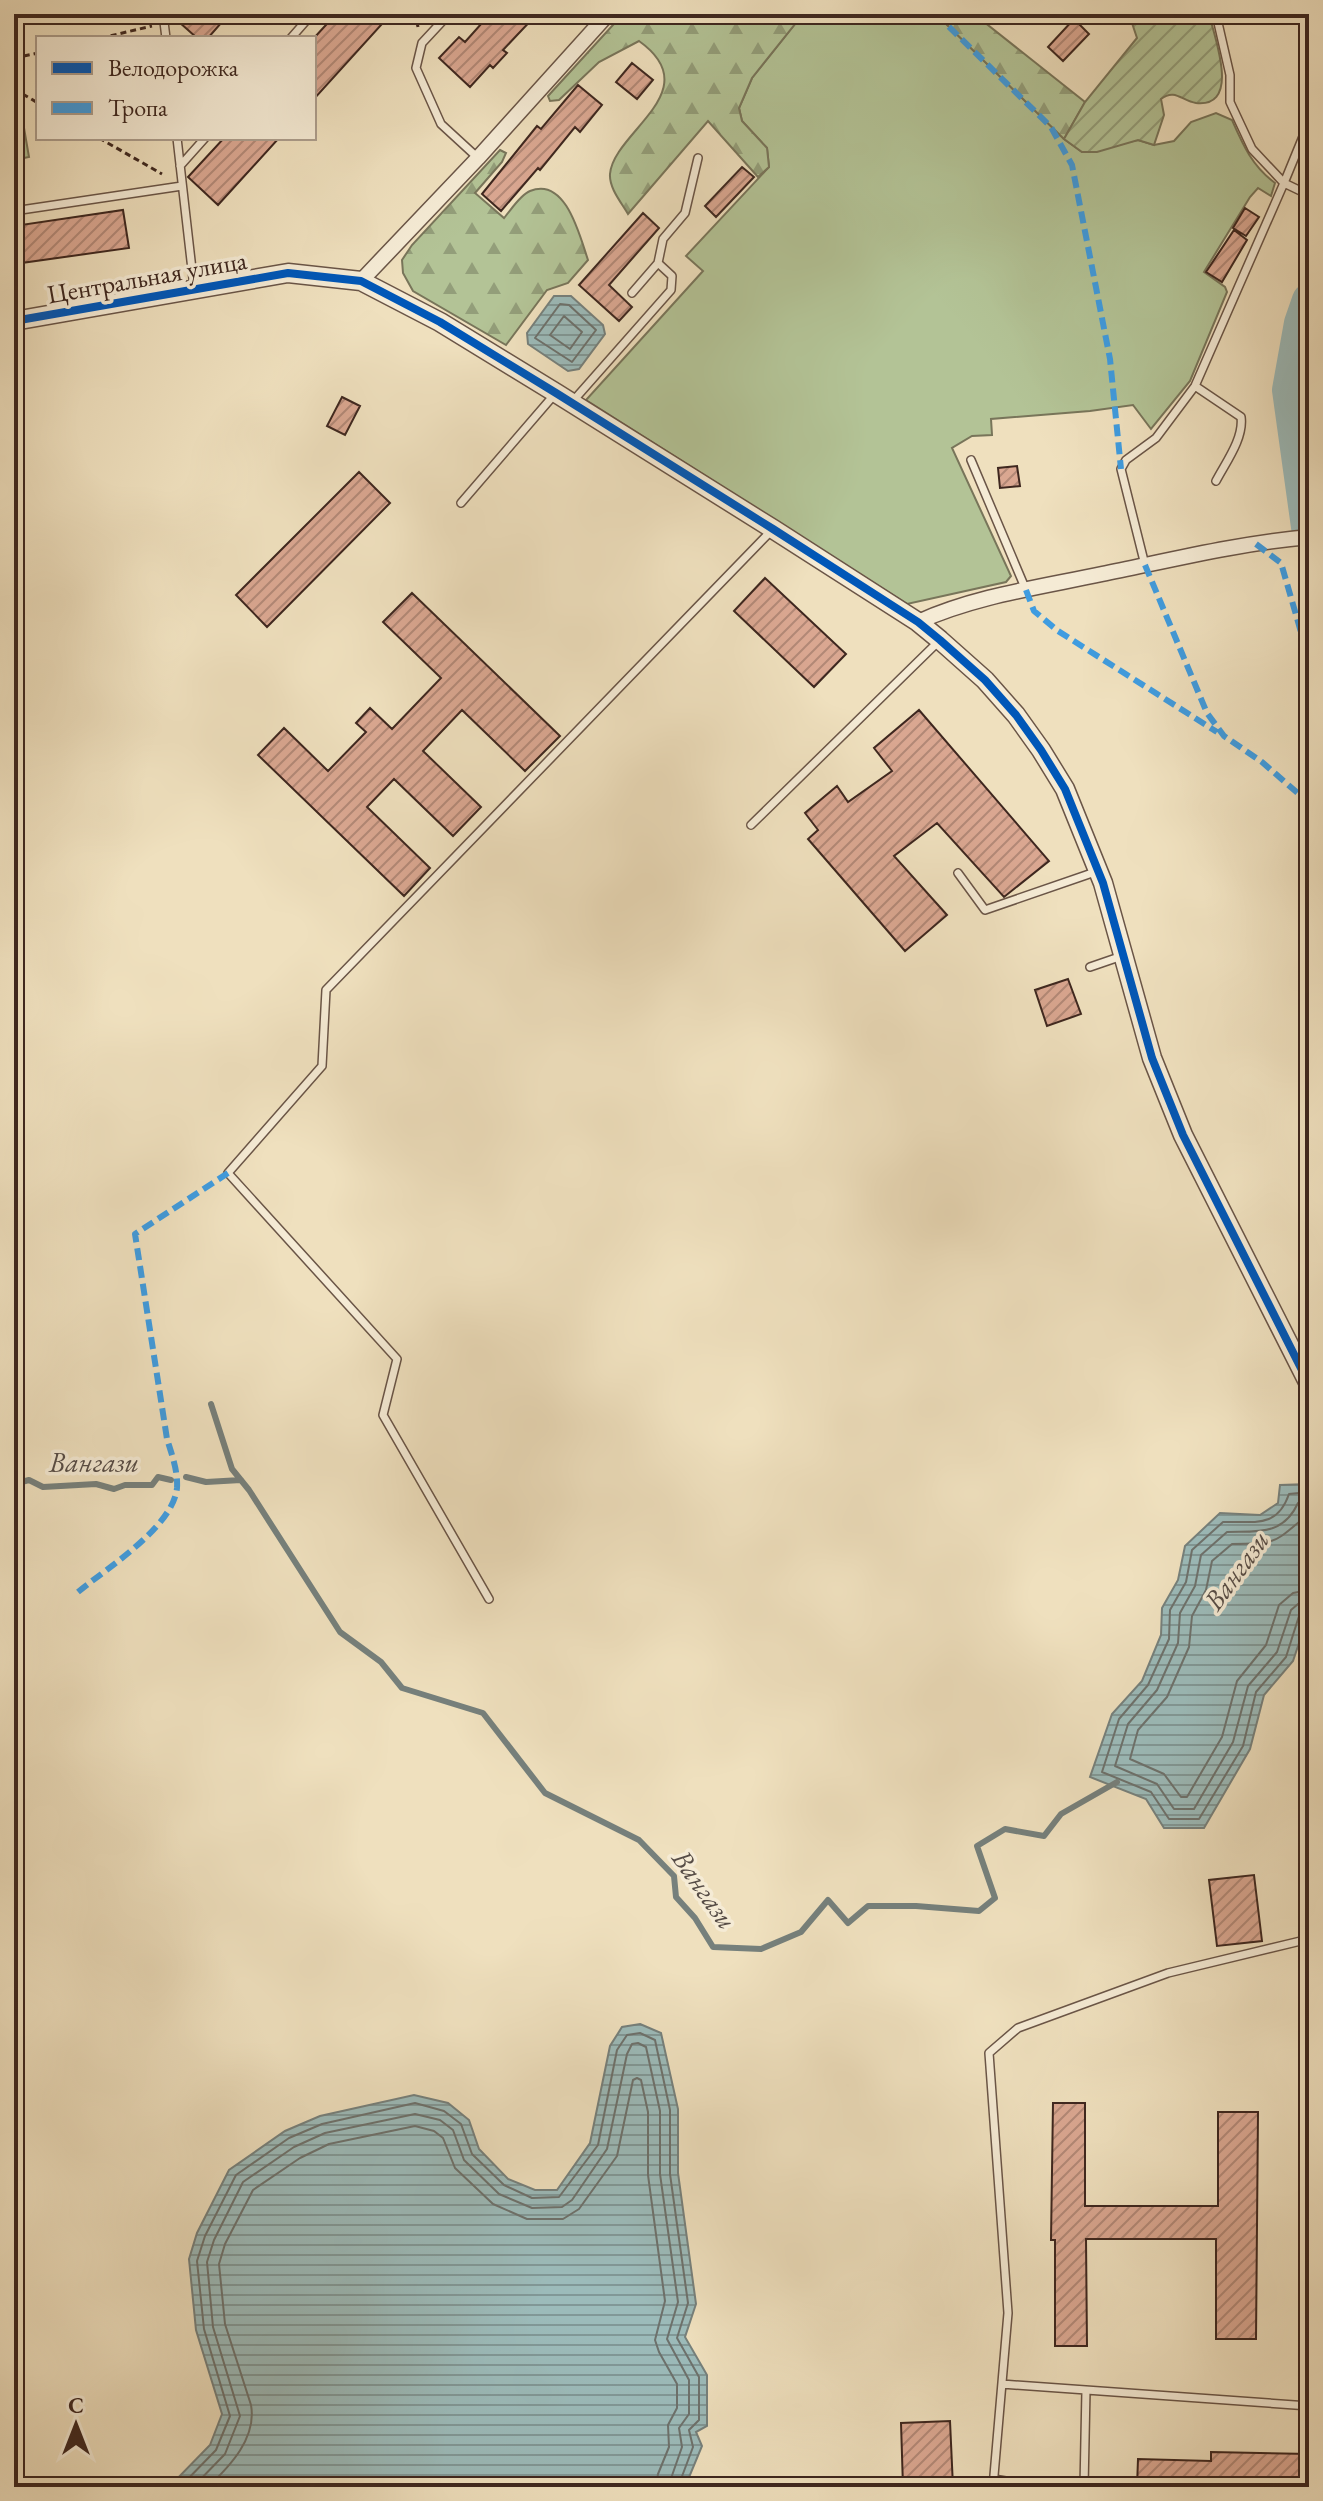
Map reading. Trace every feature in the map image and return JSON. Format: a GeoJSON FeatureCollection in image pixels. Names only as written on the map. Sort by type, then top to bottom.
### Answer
{"type":"FeatureCollection","features":[{"type":"Feature","properties":{"kind":"street"},"geometry":{"type":"LineString","coordinates":[[608,14],[361,281],[440,322],[773,529],[918,622],[985,680],[1041,750],[1065,789],[1098,871],[1152,1058],[1183,1135],[1309,1384]]}},
{"type":"Feature","properties":{"kind":"street","name":"Центральная улица"},"geometry":{"type":"LineString","coordinates":[[14,321],[288,273],[361,281]]}},
{"type":"Feature","properties":{"kind":"street"},"geometry":{"type":"LineString","coordinates":[[918,622],[939,612],[1026,590],[1145,565],[1309,537]]}},
{"type":"Feature","properties":{"kind":"lane"},"geometry":{"type":"LineString","coordinates":[[293,36],[312,14]]}},
{"type":"Feature","properties":{"kind":"lane"},"geometry":{"type":"LineString","coordinates":[[449,14],[422,43],[416,68],[441,124],[478,158]]}},
{"type":"Feature","properties":{"kind":"lane"},"geometry":{"type":"LineString","coordinates":[[1216,14],[1230,75],[1230,102],[1252,149],[1284,183],[1309,195]]}},
{"type":"Feature","properties":{"kind":"lane"},"geometry":{"type":"LineString","coordinates":[[1145,565],[1121,469],[1126,460],[1156,438],[1195,386],[1309,122]]}},
{"type":"Feature","properties":{"kind":"lane"},"geometry":{"type":"LineString","coordinates":[[177,140],[195,289]]}},
{"type":"Feature","properties":{"kind":"lane"},"geometry":{"type":"LineString","coordinates":[[180,166],[203,140]]}},
{"type":"Feature","properties":{"kind":"lane"},"geometry":{"type":"LineString","coordinates":[[632,293],[658,263],[663,239],[685,213],[698,158]]}},
{"type":"Feature","properties":{"kind":"lane"},"geometry":{"type":"LineString","coordinates":[[14,211],[182,186]]}},
{"type":"Feature","properties":{"kind":"lane"},"geometry":{"type":"LineString","coordinates":[[461,503],[671,290],[674,282],[672,276],[658,263]]}},
{"type":"Feature","properties":{"kind":"lane"},"geometry":{"type":"LineString","coordinates":[[1195,386],[1241,417],[1243,427],[1216,481]]}},
{"type":"Feature","properties":{"kind":"lane"},"geometry":{"type":"LineString","coordinates":[[971,460],[1026,590]]}},
{"type":"Feature","properties":{"kind":"lane"},"geometry":{"type":"LineString","coordinates":[[489,1599],[383,1415],[397,1359],[228,1173],[322,1066],[326,990],[773,529]]}},
{"type":"Feature","properties":{"kind":"lane"},"geometry":{"type":"LineString","coordinates":[[751,825],[940,640]]}},
{"type":"Feature","properties":{"kind":"lane"},"geometry":{"type":"LineString","coordinates":[[958,873],[985,910],[1098,871]]}},
{"type":"Feature","properties":{"kind":"lane"},"geometry":{"type":"LineString","coordinates":[[1090,967],[1123,955]]}},
{"type":"Feature","properties":{"kind":"lane"},"geometry":{"type":"LineString","coordinates":[[1042,2487],[994,2483],[1008,2313],[989,2053],[1018,2028],[1168,1973],[1309,1939]]}},
{"type":"Feature","properties":{"kind":"lane"},"geometry":{"type":"LineString","coordinates":[[1002,2384],[1309,2406]]}},
{"type":"Feature","properties":{"kind":"lane"},"geometry":{"type":"LineString","coordinates":[[1084,2487],[1086,2390]]}},
{"type":"Feature","properties":{"kind":"path"},"geometry":{"type":"LineString","coordinates":[[108,36],[164,19]]}},
{"type":"Feature","properties":{"kind":"path"},"geometry":{"type":"LineString","coordinates":[[14,58],[36,53]]}},
{"type":"Feature","properties":{"kind":"path"},"geometry":{"type":"LineString","coordinates":[[14,89],[36,102]]}},
{"type":"Feature","properties":{"kind":"path"},"geometry":{"type":"LineString","coordinates":[[102,140],[182,186]]}},
{"type":"Feature","properties":{"kind":"green space"},"geometry":{"type":"Polygon","coordinates":[[[623,14],[803,14],[752,78],[739,108],[742,121],[767,148],[769,167],[758,177],[708,121],[628,214],[613,190],[610,174],[615,158],[661,94],[664,77],[658,59],[639,41],[599,62],[559,100],[550,101],[548,96],[623,14]]]}},
{"type":"Feature","properties":{"kind":"green space"},"geometry":{"type":"Polygon","coordinates":[[[803,14],[936,14],[1064,139],[1082,152],[1138,140],[1154,145],[1174,141],[1191,122],[1216,113],[1232,120],[1254,162],[1275,183],[1271,196],[1258,188],[1250,197],[1204,272],[1225,287],[1227,292],[1190,381],[1151,429],[1133,405],[991,419],[992,435],[972,436],[952,448],[1011,576],[1006,582],[907,604],[586,400],[703,271],[686,256],[769,167],[767,148],[742,121],[739,108],[752,78],[803,14]]]}},
{"type":"Feature","properties":{"kind":"green space"},"geometry":{"type":"Polygon","coordinates":[[[936,14],[974,14],[1085,102],[1064,139],[936,14]]]}},
{"type":"Feature","properties":{"kind":"green space"},"geometry":{"type":"Polygon","coordinates":[[[1129,14],[1209,14],[1219,53],[1222,83],[1218,94],[1210,102],[1191,102],[1175,95],[1161,99],[1164,115],[1154,145],[1138,140],[1097,152],[1082,152],[1064,139],[1085,102],[1137,38],[1129,14]]]}},
{"type":"Feature","properties":{"kind":"green space"},"geometry":{"type":"Polygon","coordinates":[[[19,99],[29,157],[14,160],[14,100],[19,99]]]}},
{"type":"Feature","properties":{"kind":"green space"},"geometry":{"type":"Polygon","coordinates":[[[500,150],[506,153],[502,162],[475,193],[504,218],[526,193],[542,189],[553,192],[570,211],[588,260],[568,283],[547,290],[506,345],[413,291],[403,273],[402,260],[412,245],[500,150]]]}},
{"type":"Feature","properties":{"kind":"water"},"geometry":{"type":"Polygon","coordinates":[[[554,296],[571,296],[603,325],[605,334],[579,369],[568,371],[528,344],[527,333],[554,296]]]}},
{"type":"Feature","properties":{"kind":"water"},"geometry":{"type":"Polygon","coordinates":[[[1309,1484],[1309,1613],[1293,1661],[1264,1695],[1250,1749],[1204,1828],[1164,1828],[1146,1799],[1090,1777],[1112,1714],[1142,1681],[1161,1635],[1162,1608],[1178,1580],[1185,1546],[1220,1513],[1260,1515],[1278,1503],[1280,1485],[1309,1484]]]}},
{"type":"Feature","properties":{"kind":"water"},"geometry":{"type":"Polygon","coordinates":[[[640,2024],[661,2033],[678,2109],[678,2173],[696,2304],[685,2337],[707,2375],[707,2426],[696,2432],[702,2446],[685,2487],[169,2487],[210,2445],[222,2414],[196,2330],[189,2259],[197,2233],[229,2170],[285,2131],[320,2116],[414,2095],[448,2103],[469,2120],[479,2149],[508,2179],[535,2190],[557,2190],[590,2143],[610,2046],[622,2027],[640,2024]]]}},
{"type":"Feature","properties":{"kind":"building"},"geometry":{"type":"Polygon","coordinates":[[[170,14],[229,14],[210,36],[195,36],[170,14]]]}},
{"type":"Feature","properties":{"kind":"building"},"geometry":{"type":"Polygon","coordinates":[[[336,14],[391,14],[316,97],[316,36],[336,14]]]}},
{"type":"Feature","properties":{"kind":"building"},"geometry":{"type":"Polygon","coordinates":[[[490,14],[537,14],[503,50],[507,53],[493,68],[490,65],[470,87],[439,58],[459,37],[465,42],[490,14]]]}},
{"type":"Feature","properties":{"kind":"building"},"geometry":{"type":"Polygon","coordinates":[[[1074,19],[1089,34],[1063,61],[1048,47],[1074,19]]]}},
{"type":"Feature","properties":{"kind":"building"},"geometry":{"type":"Polygon","coordinates":[[[632,63],[653,80],[637,99],[616,82],[632,63]]]}},
{"type":"Feature","properties":{"kind":"building"},"geometry":{"type":"Polygon","coordinates":[[[578,85],[602,105],[580,132],[575,127],[501,211],[482,194],[537,126],[541,129],[578,85]]]}},
{"type":"Feature","properties":{"kind":"building"},"geometry":{"type":"Polygon","coordinates":[[[222,140],[277,140],[218,205],[188,177],[222,140]]]}},
{"type":"Feature","properties":{"kind":"building"},"geometry":{"type":"Polygon","coordinates":[[[742,167],[754,177],[716,217],[705,206],[742,167]]]}},
{"type":"Feature","properties":{"kind":"building"},"geometry":{"type":"Polygon","coordinates":[[[1245,208],[1259,217],[1246,236],[1233,228],[1245,208]]]}},
{"type":"Feature","properties":{"kind":"building"},"geometry":{"type":"Polygon","coordinates":[[[123,210],[129,248],[14,264],[14,226],[123,210]]]}},
{"type":"Feature","properties":{"kind":"building"},"geometry":{"type":"Polygon","coordinates":[[[643,213],[659,228],[609,285],[632,307],[619,321],[579,285],[643,213]]]}},
{"type":"Feature","properties":{"kind":"building"},"geometry":{"type":"Polygon","coordinates":[[[1234,230],[1247,240],[1222,282],[1206,272],[1234,230]]]}},
{"type":"Feature","properties":{"kind":"building"},"geometry":{"type":"Polygon","coordinates":[[[342,397],[360,406],[345,435],[327,426],[342,397]]]}},
{"type":"Feature","properties":{"kind":"building"},"geometry":{"type":"Polygon","coordinates":[[[1017,466],[1020,486],[1000,488],[998,468],[1017,466]]]}},
{"type":"Feature","properties":{"kind":"building"},"geometry":{"type":"Polygon","coordinates":[[[359,472],[390,503],[267,627],[236,595],[359,472]]]}},
{"type":"Feature","properties":{"kind":"building"},"geometry":{"type":"Polygon","coordinates":[[[765,578],[846,654],[814,687],[734,611],[765,578]]]}},
{"type":"Feature","properties":{"kind":"building"},"geometry":{"type":"Polygon","coordinates":[[[412,593],[560,736],[525,771],[462,710],[423,751],[481,807],[453,836],[394,779],[367,807],[430,868],[404,896],[258,755],[284,728],[328,771],[366,732],[356,723],[370,708],[392,729],[441,678],[383,622],[412,593]]]}},
{"type":"Feature","properties":{"kind":"building"},"geometry":{"type":"Polygon","coordinates":[[[919,710],[1049,861],[1004,897],[937,823],[894,856],[947,915],[905,951],[808,839],[818,830],[805,813],[837,786],[848,802],[892,771],[874,748],[919,710]]]}},
{"type":"Feature","properties":{"kind":"building"},"geometry":{"type":"Polygon","coordinates":[[[1068,979],[1081,1014],[1047,1026],[1035,990],[1068,979]]]}},
{"type":"Feature","properties":{"kind":"building"},"geometry":{"type":"Polygon","coordinates":[[[1254,1875],[1262,1941],[1217,1946],[1209,1880],[1254,1875]]]}},
{"type":"Feature","properties":{"kind":"building"},"geometry":{"type":"Polygon","coordinates":[[[1053,2103],[1085,2103],[1085,2206],[1218,2206],[1218,2112],[1258,2112],[1256,2339],[1216,2339],[1216,2239],[1086,2239],[1087,2346],[1055,2346],[1055,2240],[1051,2240],[1053,2103]]]}},
{"type":"Feature","properties":{"kind":"building"},"geometry":{"type":"Polygon","coordinates":[[[950,2421],[953,2487],[903,2487],[901,2423],[950,2421]]]}},
{"type":"Feature","properties":{"kind":"building"},"geometry":{"type":"Polygon","coordinates":[[[1211,2452],[1309,2454],[1309,2487],[1137,2487],[1138,2459],[1211,2461],[1211,2452]]]}},
{"type":"Feature","properties":{"kind":"waterway"},"geometry":{"type":"LineString","coordinates":[[1309,300],[1301,323],[1289,390],[1309,534]]}},
{"type":"Feature","properties":{"kind":"waterway","name":"Вангази"},"geometry":{"type":"LineString","coordinates":[[211,1404],[232,1469],[249,1490],[340,1632],[381,1662],[402,1688],[483,1713],[545,1793],[639,1840],[674,1876],[676,1897],[695,1918],[713,1947],[761,1949],[801,1932],[828,1900],[848,1923],[868,1906],[979,1911],[995,1898],[977,1846],[1005,1829],[1044,1836],[1061,1814],[1117,1782]]}},
{"type":"Feature","properties":{"kind":"waterway","name":"Вангази"},"geometry":{"type":"LineString","coordinates":[[14,1484],[29,1480],[43,1487],[96,1484],[114,1489],[125,1485],[152,1485],[158,1477],[171,1480]]}},
{"type":"Feature","properties":{"kind":"waterway","name":"Вангази"},"geometry":{"type":"LineString","coordinates":[[186,1477],[206,1482],[241,1480]]}},
{"type":"Feature","properties":{"kind":"marked path"},"geometry":{"type":"LineString","coordinates":[[936,14],[1051,127],[1072,165],[1110,359],[1121,469]]}},
{"type":"Feature","properties":{"kind":"marked path"},"geometry":{"type":"LineString","coordinates":[[1256,544],[1281,563],[1303,639],[1309,680]]}},
{"type":"Feature","properties":{"kind":"marked path"},"geometry":{"type":"LineString","coordinates":[[1145,565],[1207,713],[1224,736],[1262,762],[1309,803]]}},
{"type":"Feature","properties":{"kind":"marked path"},"geometry":{"type":"LineString","coordinates":[[1026,590],[1034,611],[1058,631],[1217,732]]}},
{"type":"Feature","properties":{"kind":"marked path"},"geometry":{"type":"LineString","coordinates":[[78,1592],[152,1532],[173,1503],[177,1488],[135,1234],[228,1173]]}},
{"type":"Feature","properties":{"kind":"cycle path"},"geometry":{"type":"LineString","coordinates":[[14,321],[288,273],[361,281],[440,322],[556,393],[918,622],[940,640],[985,680],[1016,715],[1065,789],[1103,883],[1152,1058],[1183,1135],[1309,1384]]}}]}
